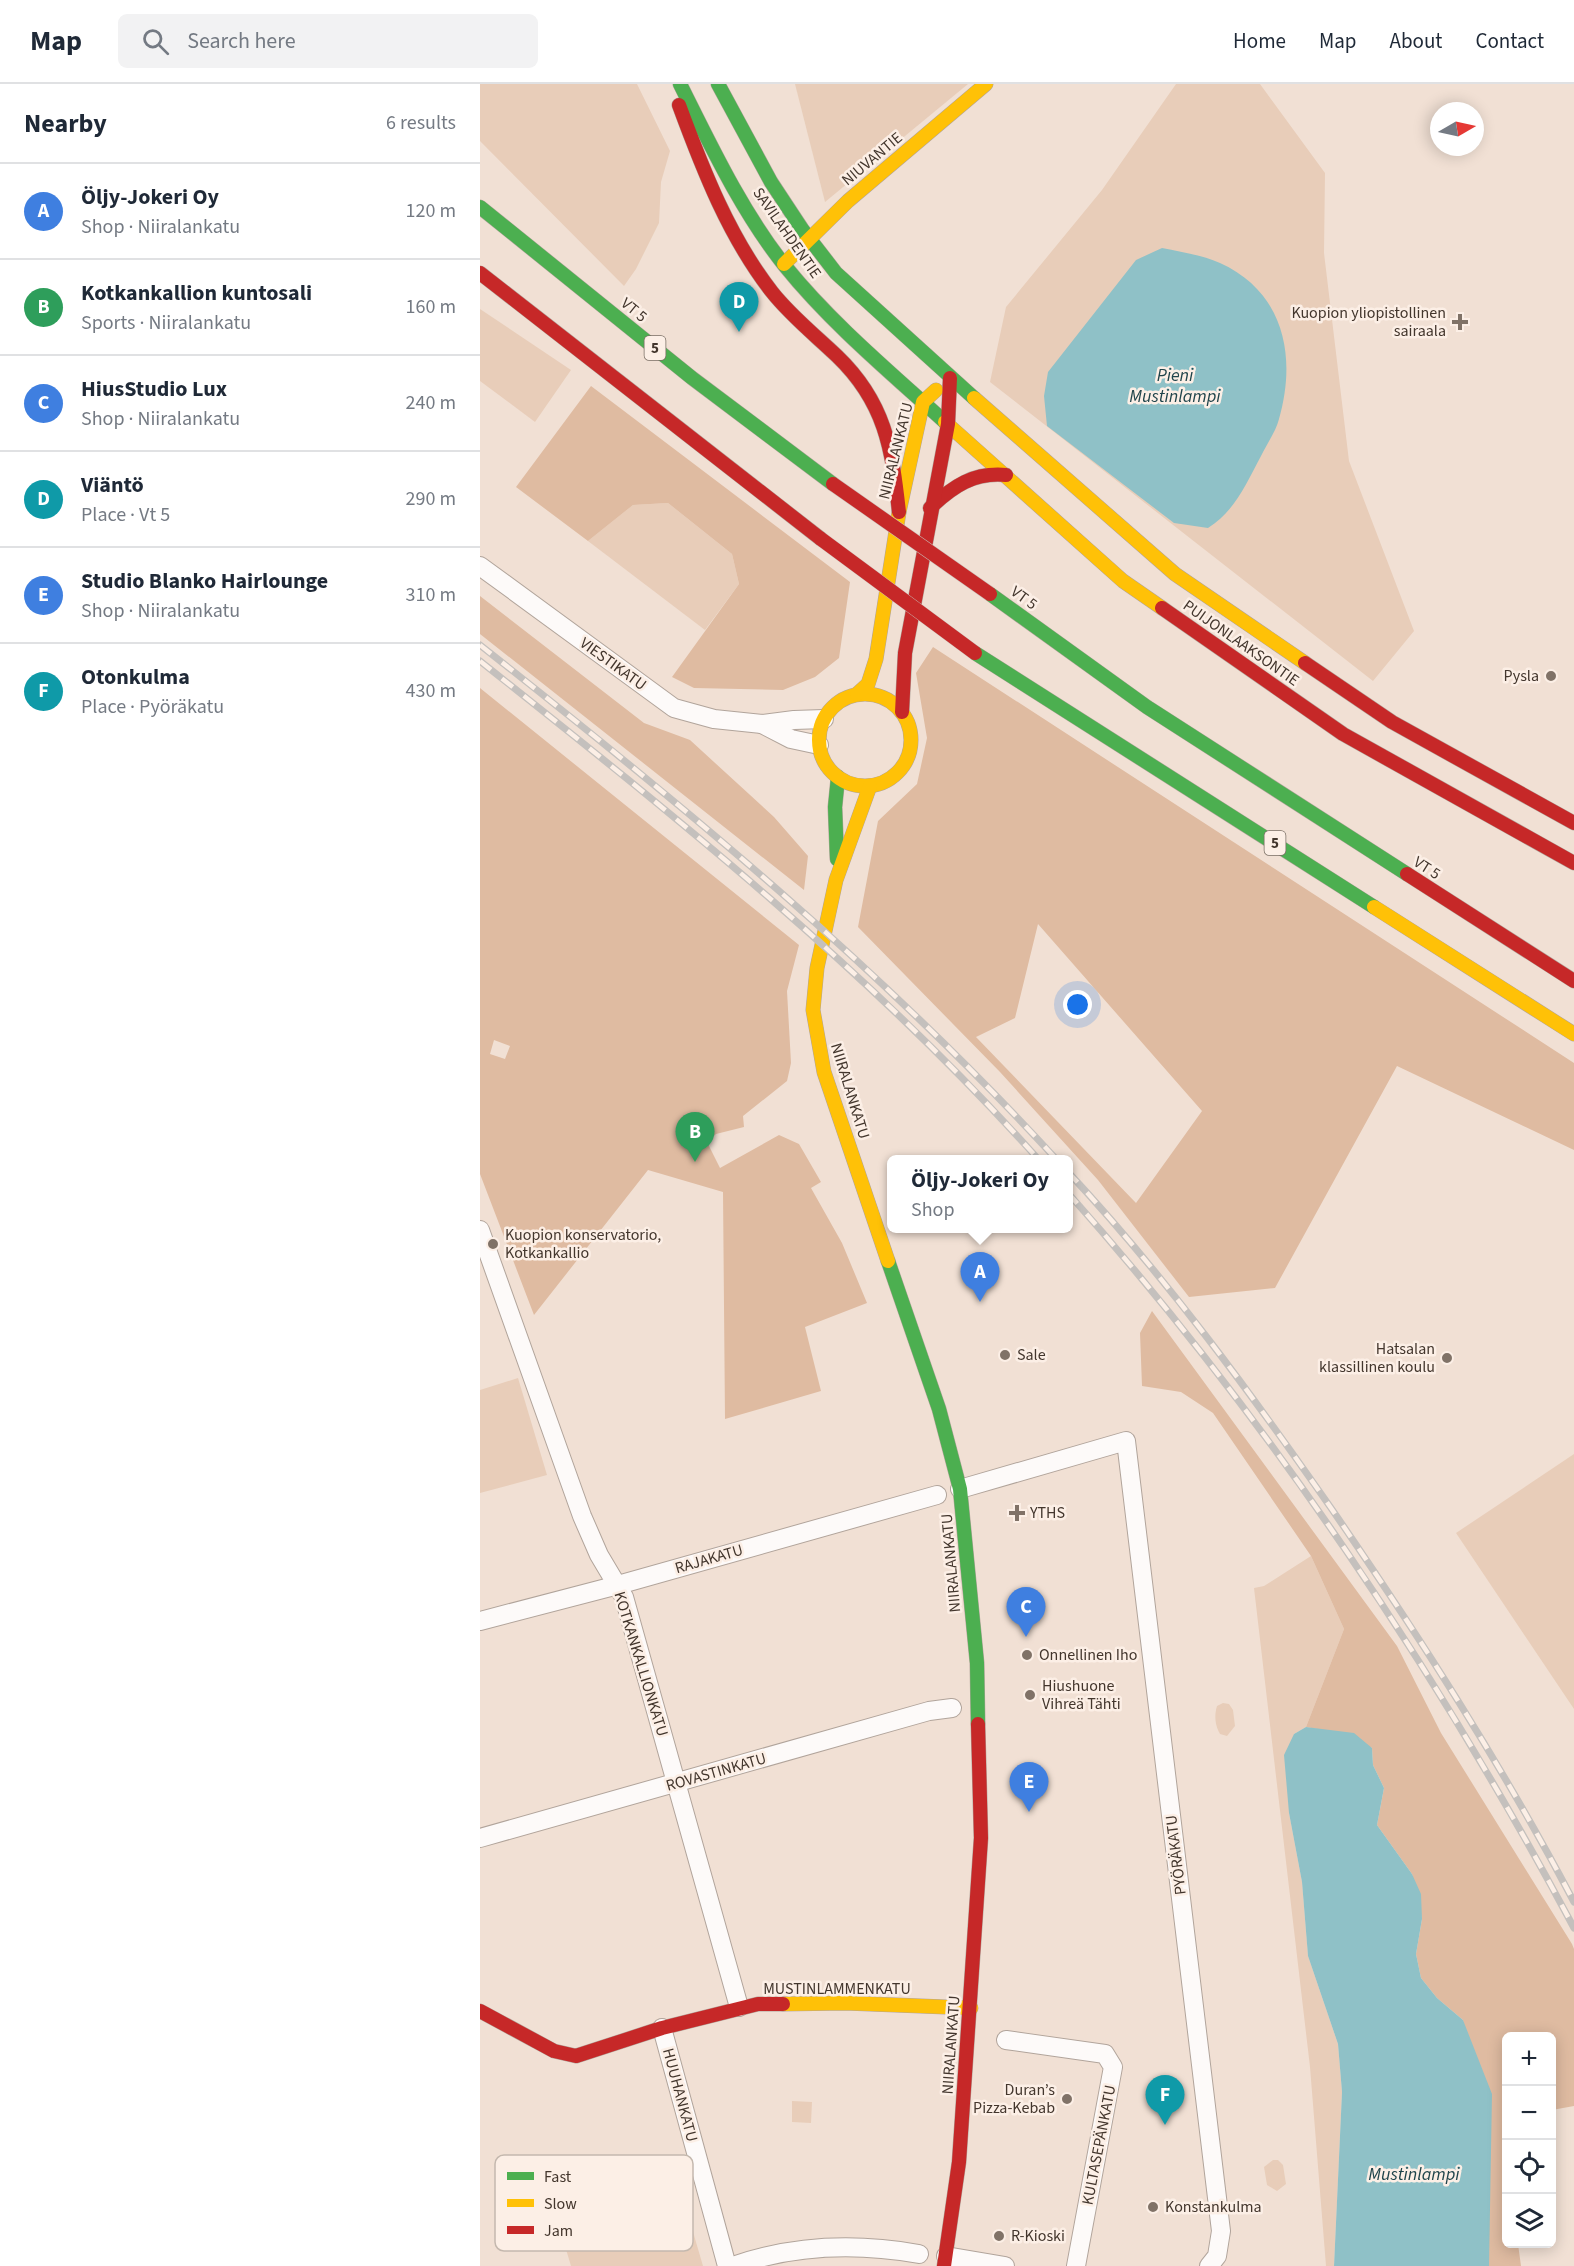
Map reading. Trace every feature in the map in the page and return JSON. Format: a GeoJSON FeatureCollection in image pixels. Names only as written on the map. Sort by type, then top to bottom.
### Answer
{"type":"FeatureCollection","features":[{"type":"Feature","properties":{"kind":"main road"},"geometry":{"type":"LineString","coordinates":[[672,84],[712,188],[742,245],[771,292],[805,329],[854,375],[872,398],[885,429],[899,512]]}},
{"type":"Feature","properties":{"kind":"main road","name":"SAVILAHDENTIE"},"geometry":{"type":"LineString","coordinates":[[680,84],[734,187],[784,264],[813,298],[923,402]]}},
{"type":"Feature","properties":{"kind":"main road","name":"SAVILAHDENTIE"},"geometry":{"type":"LineString","coordinates":[[718,84],[761,169],[808,240],[836,273],[950,378]]}},
{"type":"Feature","properties":{"kind":"main road","name":"NIUVANTIE"},"geometry":{"type":"LineString","coordinates":[[784,264],[848,201],[986,84]]}},
{"type":"Feature","properties":{"kind":"main road","name":"VT 5"},"geometry":{"type":"LineString","coordinates":[[480,207],[692,378],[833,484],[1147,707],[1574,981]]}},
{"type":"Feature","properties":{"kind":"main road","name":"5"},"geometry":{"type":"LineString","coordinates":[[480,273],[821,539],[975,653],[1574,1034]]}},
{"type":"Feature","properties":{"kind":"main road"},"geometry":{"type":"LineString","coordinates":[[902,712],[888,700],[879,696],[857,694],[836,704],[824,719],[819,745],[825,763],[838,777],[849,784],[870,786],[891,779],[901,770],[908,757],[911,733],[902,712],[905,652],[930,508],[948,424],[950,378]]}},
{"type":"Feature","properties":{"kind":"main road","name":"NIIRALANKATU"},"geometry":{"type":"LineString","coordinates":[[857,694],[868,684],[876,659],[899,512],[923,402],[950,378]]}},
{"type":"Feature","properties":{"kind":"main road","name":"PUIJONLAAKSONTIE"},"geometry":{"type":"LineString","coordinates":[[950,378],[1175,574],[1392,722],[1574,823]]}},
{"type":"Feature","properties":{"kind":"main road","name":"PUIJONLAAKSONTIE"},"geometry":{"type":"LineString","coordinates":[[923,402],[1123,581],[1343,734],[1574,863]]}},
{"type":"Feature","properties":{"kind":"main road"},"geometry":{"type":"LineString","coordinates":[[930,508],[949,490],[966,479],[989,474],[1006,476]]}},
{"type":"Feature","properties":{"kind":"main road","name":"NIIRALANKATU"},"geometry":{"type":"LineString","coordinates":[[838,777],[835,807],[838,839],[836,880],[813,995],[815,1024],[824,1072],[939,1408],[960,1489],[977,1663],[981,1838],[959,2162],[945,2261]]}},
{"type":"Feature","properties":{"kind":"main road","name":"NIIRALANKATU"},"geometry":{"type":"LineString","coordinates":[[836,880],[870,786]]}},
{"type":"Feature","properties":{"kind":"main road","name":"MUSTINLAMMENKATU"},"geometry":{"type":"LineString","coordinates":[[480,2011],[566,2055],[576,2056],[662,2028],[739,2007],[813,2002],[970,2008]]}},
{"type":"Feature","properties":{"kind":"street","name":"VIESTIKATU"},"geometry":{"type":"LineString","coordinates":[[480,566],[674,708],[714,719],[762,724],[824,719]]}},
{"type":"Feature","properties":{"kind":"street","name":"VIESTIKATU"},"geometry":{"type":"LineString","coordinates":[[762,724],[791,740],[819,745]]}},
{"type":"Feature","properties":{"kind":"street","name":"KOTKANKALLIONKATU"},"geometry":{"type":"LineString","coordinates":[[480,1230],[560,1461],[599,1556],[624,1597],[739,2007]]}},
{"type":"Feature","properties":{"kind":"street","name":"PYÖRÄKATU"},"geometry":{"type":"LineString","coordinates":[[960,1489],[1126,1440],[1221,2231],[1217,2256],[1209,2266]]}},
{"type":"Feature","properties":{"kind":"street","name":"RAJAKATU"},"geometry":{"type":"LineString","coordinates":[[480,1621],[618,1585],[937,1495]]}},
{"type":"Feature","properties":{"kind":"street","name":"ROVASTINKATU"},"geometry":{"type":"LineString","coordinates":[[480,1838],[929,1711],[952,1707]]}},
{"type":"Feature","properties":{"kind":"street","name":"HUUHANKATU"},"geometry":{"type":"LineString","coordinates":[[662,2028],[727,2266]]}},
{"type":"Feature","properties":{"kind":"street","name":"KULTASEPÄNKATU"},"geometry":{"type":"LineString","coordinates":[[1006,2040],[1105,2054],[1110,2057],[1113,2067],[1076,2266]]}},
{"type":"Feature","properties":{"kind":"street"},"geometry":{"type":"LineString","coordinates":[[733,2266],[775,2254],[819,2247],[919,2254]]}},
{"type":"Feature","properties":{"kind":"street"},"geometry":{"type":"LineString","coordinates":[[945,2261],[1005,2266]]}},
{"type":"Feature","properties":{"kind":"shaded area"},"geometry":{"type":"Polygon","coordinates":[[[480,84],[637,84],[670,151],[661,182],[659,223],[636,269],[624,286],[480,141],[480,84]]]}},
{"type":"Feature","properties":{"kind":"shaded area"},"geometry":{"type":"Polygon","coordinates":[[[795,84],[968,84],[825,202],[795,84]]]}},
{"type":"Feature","properties":{"kind":"shaded area"},"geometry":{"type":"Polygon","coordinates":[[[1176,84],[1260,84],[1325,173],[1324,253],[1349,461],[1414,631],[1373,681],[990,382],[1006,307],[1102,190],[1176,84]]]}},
{"type":"Feature","properties":{"kind":"shaded area"},"geometry":{"type":"Polygon","coordinates":[[[480,309],[571,370],[535,422],[480,381],[480,309]]]}},
{"type":"Feature","properties":{"kind":"shaded area"},"geometry":{"type":"Polygon","coordinates":[[[591,386],[850,582],[839,658],[815,677],[783,690],[694,688],[672,677],[739,584],[732,554],[668,503],[633,505],[588,541],[516,487],[591,386]]]}},
{"type":"Feature","properties":{"kind":"shaded area"},"geometry":{"type":"Polygon","coordinates":[[[668,503],[732,554],[739,584],[705,630],[588,541],[633,505],[668,503]]]}},
{"type":"Feature","properties":{"kind":"shaded area"},"geometry":{"type":"Polygon","coordinates":[[[480,596],[644,723],[690,740],[774,817],[808,856],[804,890],[480,634],[480,596]]]}},
{"type":"Feature","properties":{"kind":"shaded area"},"geometry":{"type":"Polygon","coordinates":[[[933,647],[1574,1063],[1574,1150],[1397,1066],[1275,1288],[1189,1297],[1098,1180],[1000,1072],[858,927],[878,821],[917,784],[927,738],[916,673],[933,647]],[[1038,924],[1015,1018],[976,1037],[1136,1203],[1202,1111],[1038,924]]]}},
{"type":"Feature","properties":{"kind":"shaded area"},"geometry":{"type":"Polygon","coordinates":[[[480,688],[799,945],[787,991],[791,1063],[787,1081],[743,1116],[744,1127],[716,1134],[707,1142],[720,1168],[779,1135],[799,1144],[821,1182],[811,1188],[842,1243],[867,1303],[805,1327],[821,1391],[725,1419],[723,1192],[648,1170],[534,1315],[480,1174],[480,688]],[[494,1040],[490,1054],[505,1059],[510,1046],[494,1040]]]}},
{"type":"Feature","properties":{"kind":"shaded area"},"geometry":{"type":"Polygon","coordinates":[[[1152,1311],[1397,1646],[1441,1733],[1572,1944],[1574,1949],[1574,2106],[1556,2109],[1556,2032],[1502,2032],[1502,2248],[1519,2248],[1521,2266],[1489,2266],[1489,2222],[1463,2020],[1437,1998],[1421,1978],[1416,1954],[1422,1919],[1412,1874],[1377,1825],[1384,1788],[1373,1765],[1372,1748],[1328,1731],[1306,1727],[1344,1629],[1311,1556],[1213,1413],[1181,1392],[1142,1386],[1140,1333],[1152,1311]]]}},
{"type":"Feature","properties":{"kind":"shaded area"},"geometry":{"type":"Polygon","coordinates":[[[518,1378],[547,1475],[480,1493],[480,1390],[518,1378]]]}},
{"type":"Feature","properties":{"kind":"shaded area"},"geometry":{"type":"Polygon","coordinates":[[[1574,1454],[1574,1709],[1456,1533],[1574,1454]]]}},
{"type":"Feature","properties":{"kind":"shaded area"},"geometry":{"type":"Polygon","coordinates":[[[1311,1556],[1344,1629],[1306,1727],[1294,1734],[1289,1813],[1302,1882],[1308,1956],[1338,2044],[1342,2092],[1334,2266],[1326,2266],[1310,2067],[1254,1588],[1264,1586],[1311,1556]]]}},
{"type":"Feature","properties":{"kind":"shaded area"},"geometry":{"type":"Polygon","coordinates":[[[1223,1703],[1229,1704],[1233,1710],[1235,1726],[1227,1736],[1220,1734],[1216,1720],[1217,1706],[1223,1703]]]}},
{"type":"Feature","properties":{"kind":"shaded area"},"geometry":{"type":"Polygon","coordinates":[[[792,2101],[812,2102],[811,2123],[792,2122],[792,2101]]]}},
{"type":"Feature","properties":{"kind":"shaded area"},"geometry":{"type":"Polygon","coordinates":[[[1273,2160],[1278,2160],[1283,2165],[1286,2184],[1277,2191],[1267,2185],[1264,2167],[1273,2160]]]}},
{"type":"Feature","properties":{"kind":"shaded area"},"geometry":{"type":"Polygon","coordinates":[[[693,2232],[703,2266],[571,2266],[566,2251],[693,2251],[693,2232]]]}},
{"type":"Feature","properties":{"kind":"water","name":"Pieni Mustinlampi"},"geometry":{"type":"Polygon","coordinates":[[[1162,248],[1213,260],[1242,275],[1259,291],[1272,308],[1285,350],[1284,395],[1276,428],[1233,505],[1226,514],[1208,528],[1174,523],[1047,426],[1044,396],[1048,372],[1136,260],[1162,248]]]}},
{"type":"Feature","properties":{"kind":"water","name":"Mustinlampi"},"geometry":{"type":"Polygon","coordinates":[[[1306,1727],[1354,1733],[1372,1748],[1373,1765],[1384,1788],[1377,1825],[1412,1874],[1421,1894],[1422,1919],[1416,1954],[1421,1978],[1437,1998],[1463,2020],[1492,2094],[1489,2266],[1334,2266],[1342,2092],[1338,2044],[1308,1956],[1302,1882],[1289,1813],[1284,1755],[1294,1734],[1306,1727]]]}},
{"type":"Feature","properties":{"kind":"railway"},"geometry":{"type":"LineString","coordinates":[[480,645],[706,828],[851,955],[922,1021],[1052,1155]]}},
{"type":"Feature","properties":{"kind":"railway"},"geometry":{"type":"LineString","coordinates":[[480,661],[770,898],[909,1025],[1034,1155]]}},
{"type":"Feature","properties":{"kind":"railway"},"geometry":{"type":"LineString","coordinates":[[1073,1178],[1139,1252],[1206,1336],[1331,1508],[1396,1604],[1489,1751],[1574,1902]]}},
{"type":"Feature","properties":{"kind":"railway"},"geometry":{"type":"LineString","coordinates":[[1073,1199],[1210,1364],[1278,1454],[1343,1546],[1464,1735],[1521,1831],[1574,1928]]}},
{"type":"Feature","properties":{"kind":"traffic: fast"},"geometry":{"type":"LineString","coordinates":[[680,84],[741,201],[785,266],[822,308],[945,422]]}},
{"type":"Feature","properties":{"kind":"traffic: fast"},"geometry":{"type":"LineString","coordinates":[[718,84],[771,182],[802,229],[836,273],[974,398]]}},
{"type":"Feature","properties":{"kind":"traffic: fast"},"geometry":{"type":"LineString","coordinates":[[480,207],[692,378],[833,484]]}},
{"type":"Feature","properties":{"kind":"traffic: fast"},"geometry":{"type":"LineString","coordinates":[[990,594],[1147,707],[1407,874]]}},
{"type":"Feature","properties":{"kind":"traffic: fast"},"geometry":{"type":"LineString","coordinates":[[975,653],[1374,907]]}},
{"type":"Feature","properties":{"kind":"traffic: fast"},"geometry":{"type":"LineString","coordinates":[[837,859],[835,807],[838,777]]}},
{"type":"Feature","properties":{"kind":"traffic: fast"},"geometry":{"type":"LineString","coordinates":[[888,1261],[939,1409],[960,1489],[977,1663],[978,1724]]}},
{"type":"Feature","properties":{"kind":"traffic: slow"},"geometry":{"type":"LineString","coordinates":[[784,264],[848,201],[986,84]]}},
{"type":"Feature","properties":{"kind":"traffic: slow"},"geometry":{"type":"LineString","coordinates":[[857,694],[868,684],[876,659],[899,512],[923,402],[936,390]]}},
{"type":"Feature","properties":{"kind":"traffic: slow"},"geometry":{"type":"LineString","coordinates":[[974,398],[1175,574],[1305,663]]}},
{"type":"Feature","properties":{"kind":"traffic: slow"},"geometry":{"type":"LineString","coordinates":[[945,422],[1123,581],[1162,608]]}},
{"type":"Feature","properties":{"kind":"traffic: slow"},"geometry":{"type":"LineString","coordinates":[[865,694],[883,697],[898,707],[908,722],[911,740],[908,758],[898,773],[883,783],[865,786],[847,783],[832,773],[822,758],[819,740],[822,722],[832,707],[847,697],[865,694]]}},
{"type":"Feature","properties":{"kind":"traffic: slow"},"geometry":{"type":"LineString","coordinates":[[870,786],[836,880],[817,968],[813,1010],[824,1072],[888,1261]]}},
{"type":"Feature","properties":{"kind":"traffic: slow"},"geometry":{"type":"LineString","coordinates":[[1374,907],[1574,1034]]}},
{"type":"Feature","properties":{"kind":"traffic: slow"},"geometry":{"type":"LineString","coordinates":[[783,2004],[845,2003],[971,2008]]}},
{"type":"Feature","properties":{"kind":"traffic: jam"},"geometry":{"type":"LineString","coordinates":[[679,105],[718,202],[757,271],[787,309],[853,373],[876,409],[889,447],[899,512]]}},
{"type":"Feature","properties":{"kind":"traffic: jam"},"geometry":{"type":"LineString","coordinates":[[480,273],[821,539]]}},
{"type":"Feature","properties":{"kind":"traffic: jam"},"geometry":{"type":"LineString","coordinates":[[902,712],[905,653],[948,424],[950,378]]}},
{"type":"Feature","properties":{"kind":"traffic: jam"},"geometry":{"type":"LineString","coordinates":[[930,508],[947,493],[974,478],[1006,475]]}},
{"type":"Feature","properties":{"kind":"traffic: jam"},"geometry":{"type":"LineString","coordinates":[[833,484],[990,594]]}},
{"type":"Feature","properties":{"kind":"traffic: jam"},"geometry":{"type":"LineString","coordinates":[[821,539],[975,653]]}},
{"type":"Feature","properties":{"kind":"traffic: jam"},"geometry":{"type":"LineString","coordinates":[[1162,608],[1343,734],[1574,863]]}},
{"type":"Feature","properties":{"kind":"traffic: jam"},"geometry":{"type":"LineString","coordinates":[[1305,663],[1392,722],[1574,823]]}},
{"type":"Feature","properties":{"kind":"traffic: jam"},"geometry":{"type":"LineString","coordinates":[[1407,874],[1574,981]]}},
{"type":"Feature","properties":{"kind":"traffic: jam"},"geometry":{"type":"LineString","coordinates":[[944,2266],[959,2162],[981,1838],[978,1724]]}},
{"type":"Feature","properties":{"kind":"traffic: jam"},"geometry":{"type":"LineString","coordinates":[[480,2011],[554,2051],[576,2056],[662,2028],[758,2004],[783,2004]]}},
{"type":"Feature","properties":{"kind":"place","name":"Kuopion yliopistollinen sairaala"},"geometry":{"type":"Point","coordinates":[1460,322]}},
{"type":"Feature","properties":{"kind":"place","name":"Viäntö"},"geometry":{"type":"Point","coordinates":[739,332]}},
{"type":"Feature","properties":{"kind":"place","name":"Pysla"},"geometry":{"type":"Point","coordinates":[1551,676]}},
{"type":"Feature","properties":{"kind":"place","name":"Kotkankallion kuntosali"},"geometry":{"type":"Point","coordinates":[695,1162]}},
{"type":"Feature","properties":{"kind":"place","name":"Kuopion konservatorio, Kotkankallio"},"geometry":{"type":"Point","coordinates":[493,1244]}},
{"type":"Feature","properties":{"kind":"place","name":"Öljy-Jokeri Oy"},"geometry":{"type":"Point","coordinates":[980,1302]}},
{"type":"Feature","properties":{"kind":"place","name":"Sale"},"geometry":{"type":"Point","coordinates":[1005,1355]}},
{"type":"Feature","properties":{"kind":"place","name":"Hatsalan klassillinen koulu"},"geometry":{"type":"Point","coordinates":[1447,1358]}},
{"type":"Feature","properties":{"kind":"place","name":"YTHS"},"geometry":{"type":"Point","coordinates":[1017,1513]}},
{"type":"Feature","properties":{"kind":"place","name":"HiusStudio Lux"},"geometry":{"type":"Point","coordinates":[1026,1637]}},
{"type":"Feature","properties":{"kind":"place","name":"Onnellinen Iho"},"geometry":{"type":"Point","coordinates":[1027,1655]}},
{"type":"Feature","properties":{"kind":"place","name":"Hiushuone Vihreä Tähti"},"geometry":{"type":"Point","coordinates":[1030,1695]}},
{"type":"Feature","properties":{"kind":"place","name":"Studio Blanko Hairlounge"},"geometry":{"type":"Point","coordinates":[1029,1812]}},
{"type":"Feature","properties":{"kind":"place","name":"Duran’s Pizza-Kebab"},"geometry":{"type":"Point","coordinates":[1067,2099]}},
{"type":"Feature","properties":{"kind":"place","name":"Otonkulma"},"geometry":{"type":"Point","coordinates":[1165,2125]}},
{"type":"Feature","properties":{"kind":"place","name":"Konstankulma"},"geometry":{"type":"Point","coordinates":[1153,2207]}},
{"type":"Feature","properties":{"kind":"place","name":"R-Kioski"},"geometry":{"type":"Point","coordinates":[999,2236]}}]}
